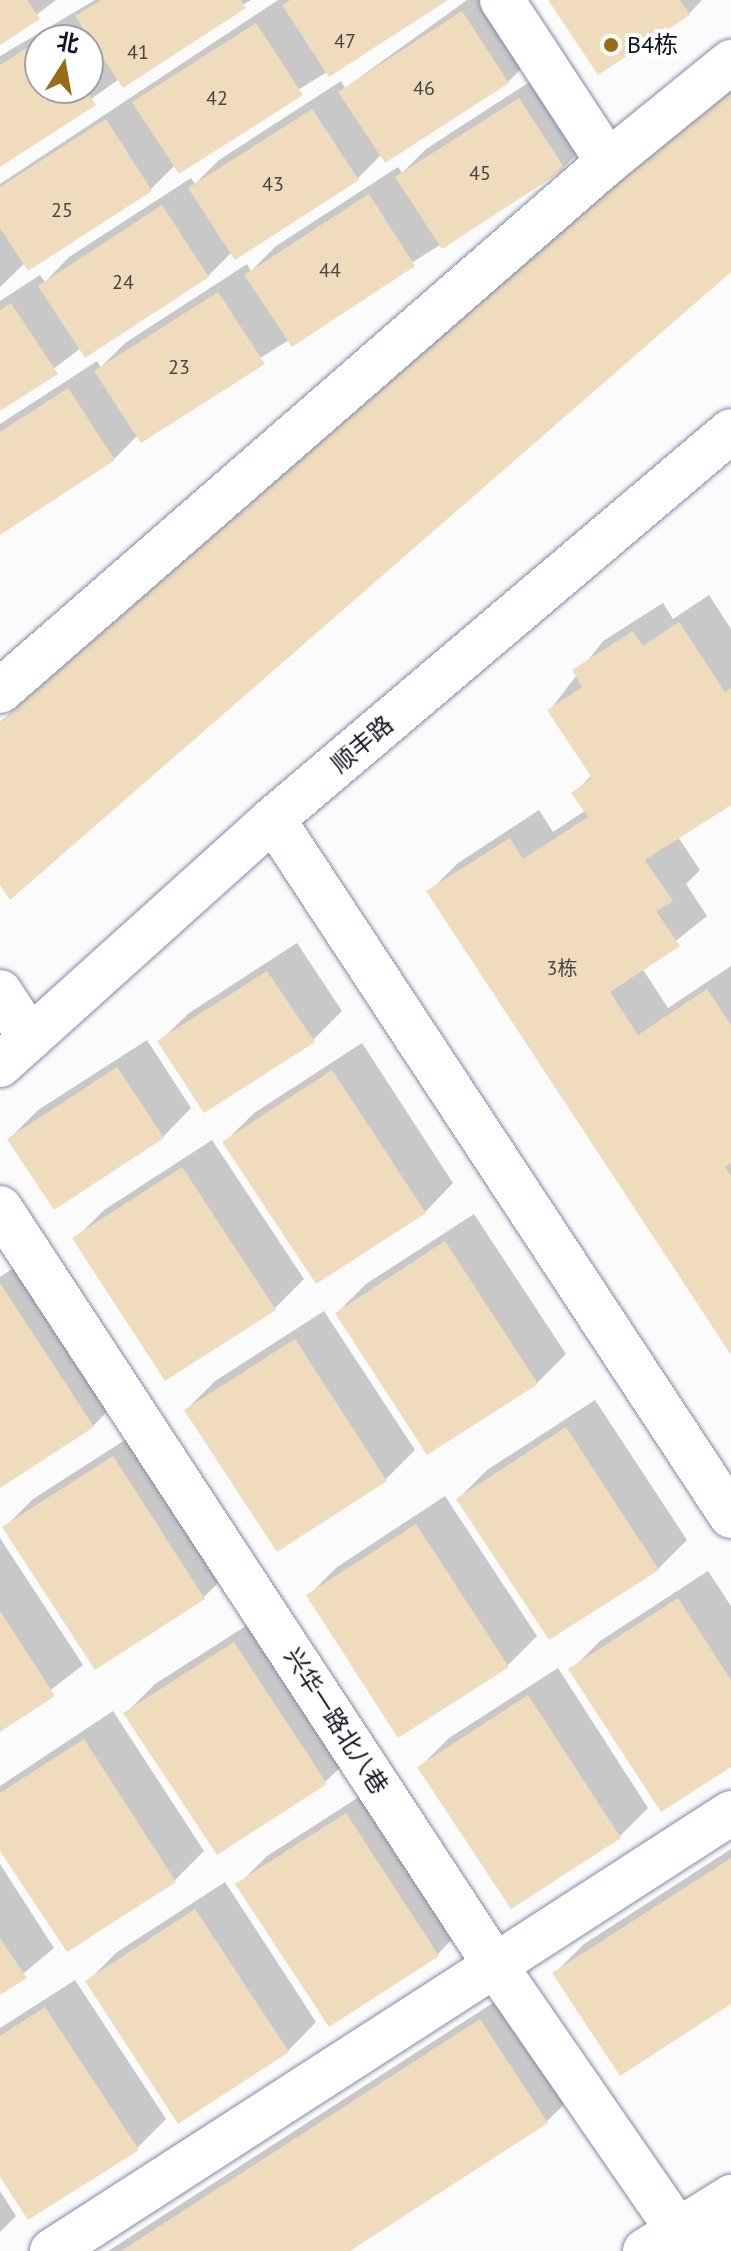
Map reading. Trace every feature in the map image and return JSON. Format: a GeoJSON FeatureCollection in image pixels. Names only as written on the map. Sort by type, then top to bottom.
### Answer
{"type":"FeatureCollection","features":[{"type":"Feature","properties":{"kind":"street"},"geometry":{"type":"LineString","coordinates":[[502,0],[608,162]]}},
{"type":"Feature","properties":{"kind":"street"},"geometry":{"type":"LineString","coordinates":[[0,691],[608,162],[731,62]]}},
{"type":"Feature","properties":{"kind":"street","name":"顺丰路"},"geometry":{"type":"LineString","coordinates":[[15,1051],[273,819],[731,431]]}},
{"type":"Feature","properties":{"kind":"street"},"geometry":{"type":"LineString","coordinates":[[273,819],[731,1516]]}},
{"type":"Feature","properties":{"kind":"street"},"geometry":{"type":"LineString","coordinates":[[0,992],[15,1051]]}},
{"type":"Feature","properties":{"kind":"street","name":"兴华一路北八巷"},"geometry":{"type":"LineString","coordinates":[[0,1208],[495,1965],[662,2240]]}},
{"type":"Feature","properties":{"kind":"street"},"geometry":{"type":"LineString","coordinates":[[52,2251],[731,1813]]}},
{"type":"Feature","properties":{"kind":"street"},"geometry":{"type":"LineString","coordinates":[[662,2240],[731,2197]]}},
{"type":"Feature","properties":{"kind":"street"},"geometry":{"type":"LineString","coordinates":[[662,2240],[731,2246]]}},
{"type":"Feature","properties":{"kind":"building"},"geometry":{"type":"Polygon","coordinates":[[[0,0],[27,0],[40,19],[32,24],[24,24],[24,29],[0,45],[0,0]]]}},
{"type":"Feature","properties":{"kind":"building"},"geometry":{"type":"Polygon","coordinates":[[[101,0],[241,0],[246,8],[123,88],[104,60],[104,24],[80,24],[75,16],[101,0]]]}},
{"type":"Feature","properties":{"kind":"building"},"geometry":{"type":"Polygon","coordinates":[[[290,0],[448,0],[329,77],[282,5],[290,0]]]}},
{"type":"Feature","properties":{"kind":"building","name":"B4栋"},"geometry":{"type":"Polygon","coordinates":[[[548,0],[680,0],[690,15],[598,75],[548,0]]]}},
{"type":"Feature","properties":{"kind":"building"},"geometry":{"type":"Polygon","coordinates":[[[462,11],[509,83],[385,163],[338,92],[462,11]]]}},
{"type":"Feature","properties":{"kind":"building"},"geometry":{"type":"Polygon","coordinates":[[[256,23],[303,95],[179,174],[132,102],[256,23]]]}},
{"type":"Feature","properties":{"kind":"building"},"geometry":{"type":"Polygon","coordinates":[[[24,50],[24,104],[96,105],[0,167],[0,65],[24,50]]]}},
{"type":"Feature","properties":{"kind":"building"},"geometry":{"type":"Polygon","coordinates":[[[731,86],[731,272],[10,900],[0,885],[0,723],[731,86]]]}},
{"type":"Feature","properties":{"kind":"building"},"geometry":{"type":"Polygon","coordinates":[[[519,98],[565,169],[442,249],[395,177],[519,98]]]}},
{"type":"Feature","properties":{"kind":"building"},"geometry":{"type":"Polygon","coordinates":[[[312,109],[359,180],[235,260],[188,188],[312,109]]]}},
{"type":"Feature","properties":{"kind":"building"},"geometry":{"type":"Polygon","coordinates":[[[106,119],[152,191],[28,271],[0,228],[0,187],[106,119]]]}},
{"type":"Feature","properties":{"kind":"building"},"geometry":{"type":"Polygon","coordinates":[[[369,194],[415,266],[292,347],[244,275],[369,194]]]}},
{"type":"Feature","properties":{"kind":"building"},"geometry":{"type":"Polygon","coordinates":[[[162,205],[209,277],[85,358],[38,286],[162,205]]]}},
{"type":"Feature","properties":{"kind":"building"},"geometry":{"type":"Polygon","coordinates":[[[218,292],[265,364],[141,443],[94,371],[218,292]]]}},
{"type":"Feature","properties":{"kind":"building"},"geometry":{"type":"Polygon","coordinates":[[[11,303],[58,374],[0,411],[0,310],[11,303]]]}},
{"type":"Feature","properties":{"kind":"building"},"geometry":{"type":"Polygon","coordinates":[[[68,388],[115,460],[0,535],[0,432],[68,388]]]}},
{"type":"Feature","properties":{"kind":"building"},"geometry":{"type":"Polygon","coordinates":[[[679,622],[725,692],[731,688],[731,805],[645,860],[673,901],[656,911],[680,946],[610,992],[638,1035],[707,989],[731,1025],[731,1163],[725,1167],[731,1176],[731,1355],[426,891],[510,838],[523,859],[588,817],[571,793],[592,778],[547,710],[582,687],[572,670],[633,631],[643,646],[679,622]]]}},
{"type":"Feature","properties":{"kind":"building"},"geometry":{"type":"Polygon","coordinates":[[[267,971],[315,1042],[204,1113],[157,1041],[267,971]]]}},
{"type":"Feature","properties":{"kind":"building"},"geometry":{"type":"Polygon","coordinates":[[[117,1067],[164,1138],[54,1210],[7,1139],[117,1067]]]}},
{"type":"Feature","properties":{"kind":"building"},"geometry":{"type":"Polygon","coordinates":[[[332,1070],[426,1213],[316,1284],[222,1142],[332,1070]]]}},
{"type":"Feature","properties":{"kind":"building"},"geometry":{"type":"Polygon","coordinates":[[[182,1167],[276,1310],[165,1381],[72,1238],[182,1167]]]}},
{"type":"Feature","properties":{"kind":"building"},"geometry":{"type":"Polygon","coordinates":[[[445,1241],[538,1384],[427,1455],[335,1313],[445,1241]]]}},
{"type":"Feature","properties":{"kind":"building"},"geometry":{"type":"Polygon","coordinates":[[[0,1283],[94,1427],[0,1488],[0,1283]]]}},
{"type":"Feature","properties":{"kind":"building"},"geometry":{"type":"Polygon","coordinates":[[[295,1339],[387,1481],[277,1552],[184,1410],[295,1339]]]}},
{"type":"Feature","properties":{"kind":"building"},"geometry":{"type":"Polygon","coordinates":[[[566,1427],[659,1570],[549,1640],[456,1499],[566,1427]]]}},
{"type":"Feature","properties":{"kind":"building"},"geometry":{"type":"Polygon","coordinates":[[[113,1456],[205,1599],[95,1670],[2,1527],[113,1456]]]}},
{"type":"Feature","properties":{"kind":"building"},"geometry":{"type":"Polygon","coordinates":[[[416,1524],[509,1667],[398,1738],[306,1595],[416,1524]]]}},
{"type":"Feature","properties":{"kind":"building"},"geometry":{"type":"Polygon","coordinates":[[[678,1598],[731,1680],[731,1767],[661,1812],[568,1669],[678,1598]]]}},
{"type":"Feature","properties":{"kind":"building"},"geometry":{"type":"Polygon","coordinates":[[[0,1611],[55,1696],[0,1732],[0,1611]]]}},
{"type":"Feature","properties":{"kind":"building"},"geometry":{"type":"Polygon","coordinates":[[[234,1642],[327,1784],[217,1855],[123,1713],[234,1642]]]}},
{"type":"Feature","properties":{"kind":"building"},"geometry":{"type":"Polygon","coordinates":[[[528,1695],[621,1838],[511,1909],[417,1767],[528,1695]]]}},
{"type":"Feature","properties":{"kind":"building"},"geometry":{"type":"Polygon","coordinates":[[[84,1739],[176,1882],[67,1952],[0,1851],[0,1793],[84,1739]]]}},
{"type":"Feature","properties":{"kind":"building"},"geometry":{"type":"Polygon","coordinates":[[[346,1813],[439,1956],[329,2027],[235,1884],[346,1813]]]}},
{"type":"Feature","properties":{"kind":"building"},"geometry":{"type":"Polygon","coordinates":[[[731,1858],[731,2004],[620,2076],[552,1973],[731,1858]]]}},
{"type":"Feature","properties":{"kind":"building"},"geometry":{"type":"Polygon","coordinates":[[[195,1909],[289,2052],[178,2124],[85,1981],[195,1909]]]}},
{"type":"Feature","properties":{"kind":"building"},"geometry":{"type":"Polygon","coordinates":[[[0,1938],[27,1978],[0,1995],[0,1938]]]}},
{"type":"Feature","properties":{"kind":"building"},"geometry":{"type":"Polygon","coordinates":[[[45,2007],[139,2150],[28,2220],[0,2177],[0,2036],[45,2007]]]}},
{"type":"Feature","properties":{"kind":"building"},"geometry":{"type":"Polygon","coordinates":[[[480,2019],[548,2123],[350,2251],[121,2251],[480,2019]]]}},
{"type":"Feature","properties":{"kind":"place","name":"B4栋"},"geometry":{"type":"Point","coordinates":[611,45]}}]}
